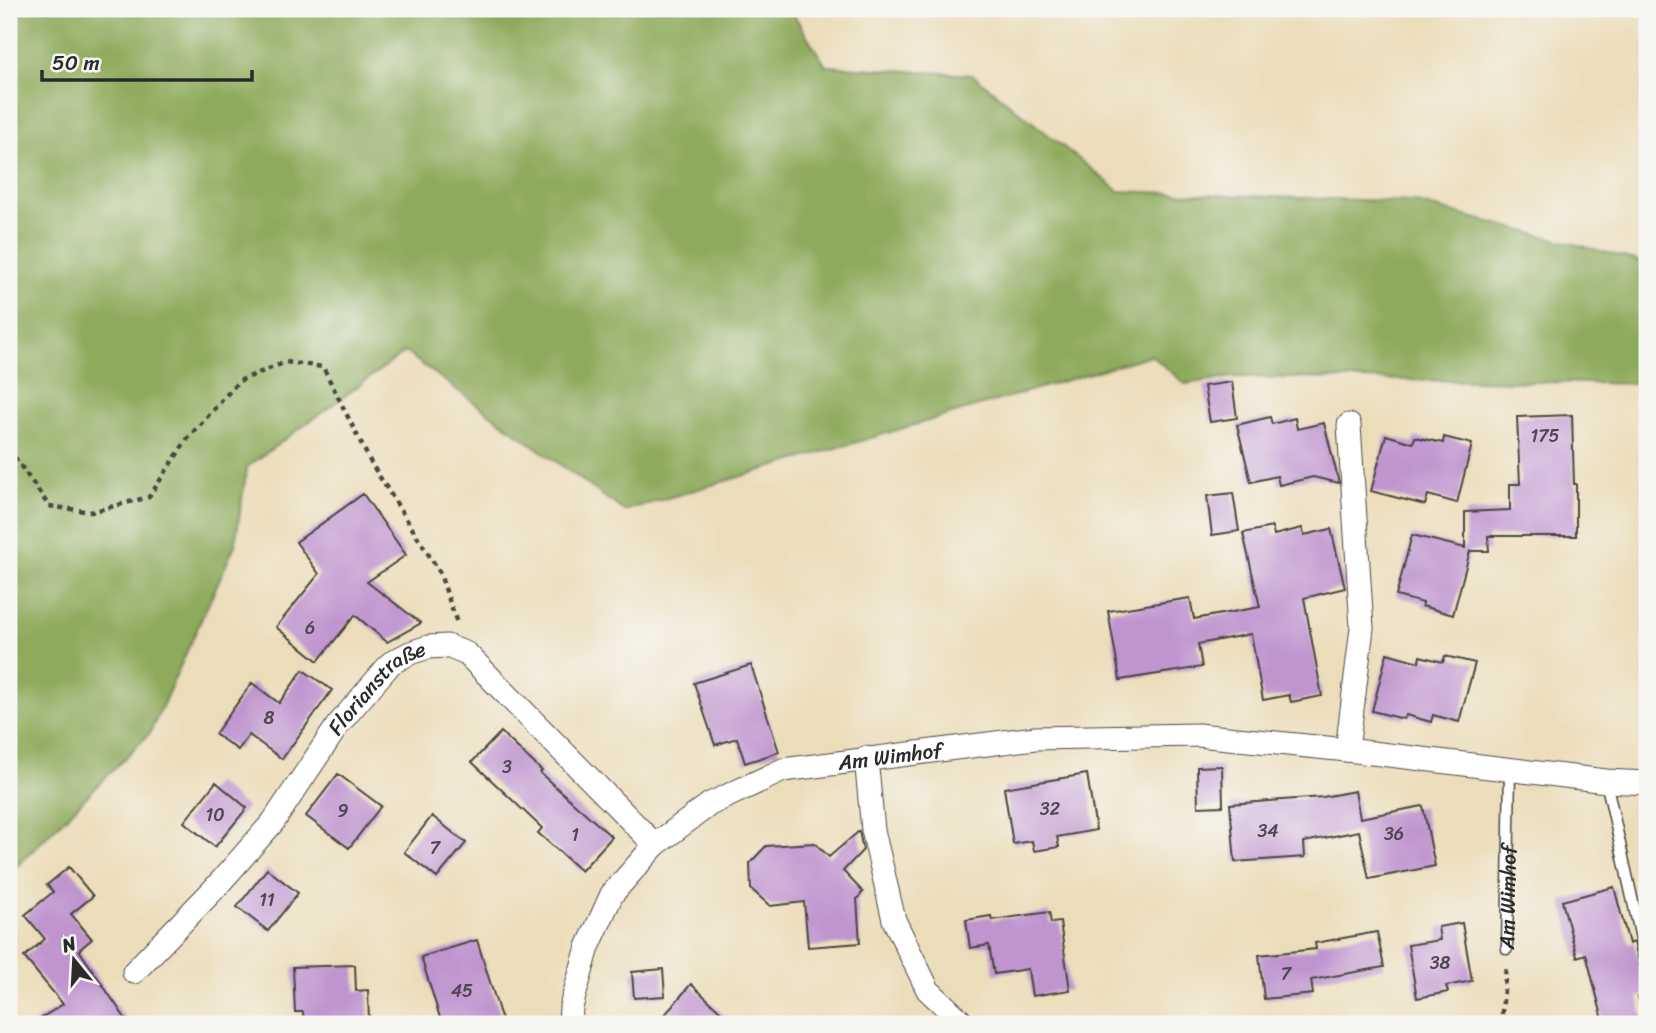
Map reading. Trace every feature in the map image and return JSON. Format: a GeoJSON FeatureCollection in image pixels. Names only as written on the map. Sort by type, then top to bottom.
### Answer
{"type":"FeatureCollection","features":[{"type":"Feature","properties":{"kind":"street"},"geometry":{"type":"LineString","coordinates":[[1347,750],[1362,628],[1349,425]]}},
{"type":"Feature","properties":{"kind":"street","name":"Florianstraße"},"geometry":{"type":"LineString","coordinates":[[134,972],[216,887],[273,822],[338,725],[391,663],[428,647],[447,646],[467,654],[655,845]]}},
{"type":"Feature","properties":{"kind":"street","name":"Am Wimhof"},"geometry":{"type":"LineString","coordinates":[[570,1024],[571,1007],[588,947],[612,894],[655,845],[710,804],[783,770],[1035,737],[1198,735],[1510,768],[1606,781],[1647,783]]}},
{"type":"Feature","properties":{"kind":"street"},"geometry":{"type":"LineString","coordinates":[[866,758],[873,830],[894,920],[929,990],[964,1024]]}},
{"type":"Feature","properties":{"kind":"lane","name":"Am Wimhof"},"geometry":{"type":"LineString","coordinates":[[1507,949],[1510,768]]}},
{"type":"Feature","properties":{"kind":"lane"},"geometry":{"type":"LineString","coordinates":[[1606,781],[1647,965]]}},
{"type":"Feature","properties":{"kind":"path"},"geometry":{"type":"LineString","coordinates":[[9,449],[49,506],[91,512],[149,497],[188,438],[239,381],[286,362],[323,367],[371,463],[439,571],[467,654]]}},
{"type":"Feature","properties":{"kind":"path","name":"Am Wimhof"},"geometry":{"type":"LineString","coordinates":[[1501,1024],[1507,949]]}},
{"type":"Feature","properties":{"kind":"green space"},"geometry":{"type":"Polygon","coordinates":[[[34,9],[790,9],[826,66],[973,75],[1119,191],[1413,202],[1647,263],[1647,384],[1233,377],[1185,384],[1151,355],[624,511],[405,352],[247,467],[235,545],[150,733],[9,874],[9,15],[34,9]]]}},
{"type":"Feature","properties":{"kind":"building"},"geometry":{"type":"Polygon","coordinates":[[[1232,382],[1237,418],[1210,422],[1204,386],[1232,382]]]}},
{"type":"Feature","properties":{"kind":"building"},"geometry":{"type":"Polygon","coordinates":[[[1572,415],[1576,536],[1488,536],[1489,551],[1470,551],[1453,615],[1396,596],[1412,535],[1465,548],[1465,512],[1510,510],[1510,484],[1520,484],[1517,417],[1572,415]]]}},
{"type":"Feature","properties":{"kind":"building"},"geometry":{"type":"Polygon","coordinates":[[[1270,417],[1272,424],[1295,418],[1297,429],[1324,423],[1339,483],[1313,477],[1279,485],[1277,476],[1251,482],[1237,425],[1270,417]]]}},
{"type":"Feature","properties":{"kind":"building"},"geometry":{"type":"Polygon","coordinates":[[[1386,435],[1413,443],[1415,437],[1443,443],[1444,437],[1472,444],[1457,503],[1428,495],[1425,505],[1371,491],[1386,435]]]}},
{"type":"Feature","properties":{"kind":"building"},"geometry":{"type":"Polygon","coordinates":[[[1233,493],[1239,531],[1212,535],[1207,496],[1233,493]]]}},
{"type":"Feature","properties":{"kind":"building"},"geometry":{"type":"Polygon","coordinates":[[[363,494],[406,555],[367,582],[421,623],[387,642],[355,615],[318,661],[276,627],[319,574],[296,542],[363,494]]]}},
{"type":"Feature","properties":{"kind":"building"},"geometry":{"type":"Polygon","coordinates":[[[1272,527],[1274,535],[1302,528],[1304,535],[1331,529],[1345,588],[1304,598],[1322,696],[1291,702],[1289,695],[1263,700],[1251,634],[1198,644],[1202,667],[1120,680],[1108,611],[1190,598],[1194,619],[1260,607],[1243,533],[1272,527]]]}},
{"type":"Feature","properties":{"kind":"building"},"geometry":{"type":"Polygon","coordinates":[[[1387,653],[1419,662],[1420,656],[1443,662],[1445,656],[1475,663],[1459,722],[1433,715],[1431,722],[1406,715],[1404,719],[1372,711],[1387,653]]]}},
{"type":"Feature","properties":{"kind":"building"},"geometry":{"type":"Polygon","coordinates":[[[751,665],[779,752],[745,763],[737,738],[715,745],[694,683],[751,665]]]}},
{"type":"Feature","properties":{"kind":"building"},"geometry":{"type":"Polygon","coordinates":[[[303,670],[332,690],[282,759],[249,735],[238,750],[215,734],[252,683],[279,703],[303,670]]]}},
{"type":"Feature","properties":{"kind":"building"},"geometry":{"type":"Polygon","coordinates":[[[501,732],[542,771],[540,773],[612,837],[581,871],[538,833],[542,828],[472,762],[501,732]]]}},
{"type":"Feature","properties":{"kind":"building"},"geometry":{"type":"Polygon","coordinates":[[[1222,766],[1223,806],[1198,807],[1197,767],[1222,766]]]}},
{"type":"Feature","properties":{"kind":"building"},"geometry":{"type":"Polygon","coordinates":[[[338,774],[381,806],[349,848],[306,816],[338,774]]]}},
{"type":"Feature","properties":{"kind":"building"},"geometry":{"type":"Polygon","coordinates":[[[1087,774],[1096,830],[1057,837],[1059,847],[1034,851],[1032,841],[1013,844],[1004,788],[1087,774]]]}},
{"type":"Feature","properties":{"kind":"building"},"geometry":{"type":"Polygon","coordinates":[[[216,782],[247,808],[215,847],[184,822],[216,782]]]}},
{"type":"Feature","properties":{"kind":"building"},"geometry":{"type":"Polygon","coordinates":[[[1355,791],[1360,818],[1423,806],[1435,866],[1369,879],[1359,831],[1304,842],[1305,857],[1235,862],[1230,804],[1323,797],[1355,791]]]}},
{"type":"Feature","properties":{"kind":"building"},"geometry":{"type":"Polygon","coordinates":[[[432,816],[466,843],[437,878],[404,852],[432,816]]]}},
{"type":"Feature","properties":{"kind":"building"},"geometry":{"type":"Polygon","coordinates":[[[859,831],[863,850],[843,871],[863,892],[857,899],[860,943],[808,947],[804,902],[770,906],[751,889],[750,863],[766,846],[815,843],[829,857],[859,831]]]}},
{"type":"Feature","properties":{"kind":"building"},"geometry":{"type":"Polygon","coordinates":[[[69,867],[93,896],[71,914],[92,939],[79,950],[129,1024],[32,1024],[63,1004],[24,957],[45,939],[25,915],[53,892],[47,885],[69,867]]]}},
{"type":"Feature","properties":{"kind":"building"},"geometry":{"type":"Polygon","coordinates":[[[267,869],[298,893],[268,931],[237,907],[267,869]]]}},
{"type":"Feature","properties":{"kind":"building"},"geometry":{"type":"Polygon","coordinates":[[[1614,887],[1629,944],[1634,942],[1647,995],[1638,997],[1645,1024],[1604,1024],[1586,954],[1577,957],[1562,901],[1614,887]]]}},
{"type":"Feature","properties":{"kind":"building"},"geometry":{"type":"Polygon","coordinates":[[[1049,912],[1051,923],[1060,922],[1070,990],[1032,996],[1028,969],[994,974],[989,945],[970,948],[966,920],[991,916],[992,920],[1049,912]]]}},
{"type":"Feature","properties":{"kind":"building"},"geometry":{"type":"Polygon","coordinates":[[[1462,923],[1472,981],[1446,986],[1448,992],[1417,998],[1408,945],[1440,940],[1438,927],[1462,923]]]}},
{"type":"Feature","properties":{"kind":"building"},"geometry":{"type":"Polygon","coordinates":[[[1377,932],[1384,967],[1311,980],[1313,994],[1264,999],[1259,955],[1316,949],[1315,943],[1377,932]]]}},
{"type":"Feature","properties":{"kind":"building"},"geometry":{"type":"Polygon","coordinates":[[[477,940],[503,1024],[442,1024],[421,957],[477,940]]]}},
{"type":"Feature","properties":{"kind":"building"},"geometry":{"type":"Polygon","coordinates":[[[355,965],[356,991],[368,990],[369,1024],[304,1024],[303,1012],[295,1012],[293,967],[355,965]]]}},
{"type":"Feature","properties":{"kind":"building"},"geometry":{"type":"Polygon","coordinates":[[[663,969],[665,996],[634,998],[632,972],[663,969]]]}},
{"type":"Feature","properties":{"kind":"building"},"geometry":{"type":"Polygon","coordinates":[[[691,984],[734,1024],[657,1024],[691,984]]]}}]}
